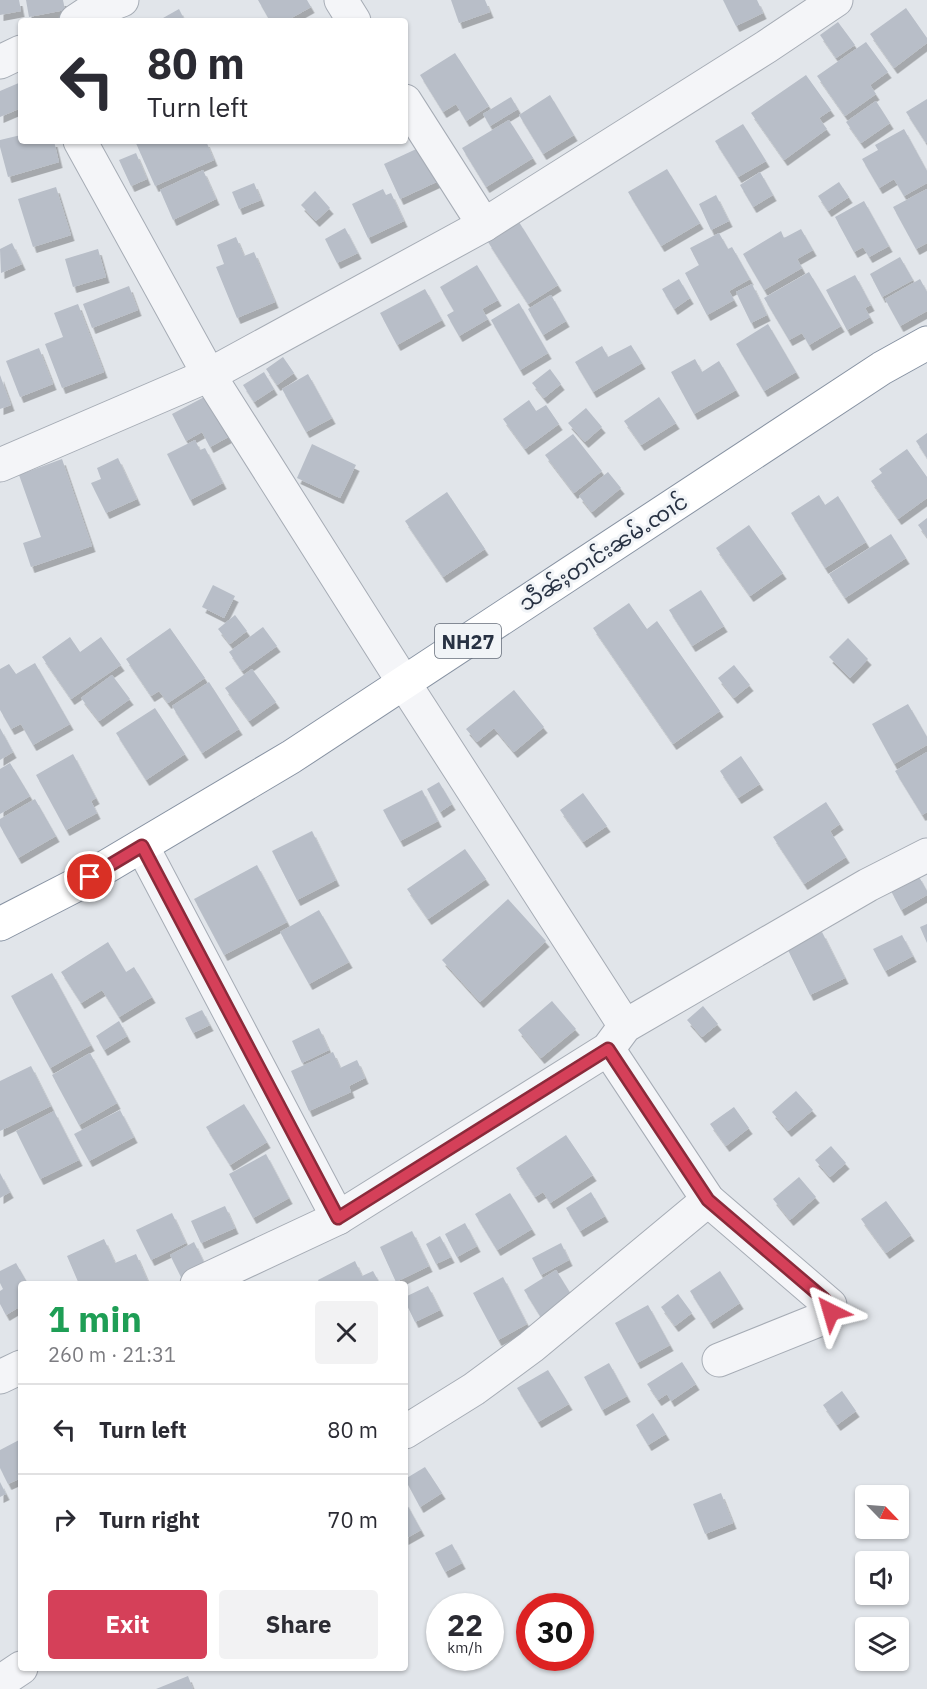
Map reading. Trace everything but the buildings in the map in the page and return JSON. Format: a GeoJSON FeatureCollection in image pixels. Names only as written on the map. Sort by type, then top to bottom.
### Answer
{"type":"FeatureCollection","features":[{"type":"Feature","properties":{"kind":"highway","name":"သဵၼ်ႈတၢင်းၼမ်ႉၸၢင်"},"geometry":{"type":"LineString","coordinates":[[0,924],[72,887],[291,757],[882,368],[927,343]]}},
{"type":"Feature","properties":{"kind":"street"},"geometry":{"type":"LineString","coordinates":[[86,12],[122,0]]}},
{"type":"Feature","properties":{"kind":"street"},"geometry":{"type":"LineString","coordinates":[[341,0],[352,18]]}},
{"type":"Feature","properties":{"kind":"street"},"geometry":{"type":"LineString","coordinates":[[0,465],[209,375],[484,225],[766,47],[836,0]]}},
{"type":"Feature","properties":{"kind":"street"},"geometry":{"type":"LineString","coordinates":[[0,62],[18,53]]}},
{"type":"Feature","properties":{"kind":"street"},"geometry":{"type":"LineString","coordinates":[[408,106],[484,225]]}},
{"type":"Feature","properties":{"kind":"street"},"geometry":{"type":"LineString","coordinates":[[82,144],[209,375],[404,683],[616,1037],[708,1200],[830,1305],[831,1312],[826,1317],[719,1360]]}},
{"type":"Feature","properties":{"kind":"street"},"geometry":{"type":"LineString","coordinates":[[142,846],[338,1218]]}},
{"type":"Feature","properties":{"kind":"street"},"geometry":{"type":"LineString","coordinates":[[203,1281],[338,1218],[616,1037],[868,885],[927,855]]}},
{"type":"Feature","properties":{"kind":"street"},"geometry":{"type":"LineString","coordinates":[[408,1430],[474,1389],[531,1347],[708,1200]]}},
{"type":"Feature","properties":{"kind":"street"},"geometry":{"type":"LineString","coordinates":[[0,1377],[18,1368]]}},
{"type":"Feature","properties":{"kind":"street"},"geometry":{"type":"LineString","coordinates":[[0,1682],[18,1670]]}},
{"type":"Feature","properties":{"kind":"route"},"geometry":{"type":"LineString","coordinates":[[90,877],[142,846],[338,1218],[608,1049],[708,1200],[824,1299],[830,1305],[831,1312]]}}]}
